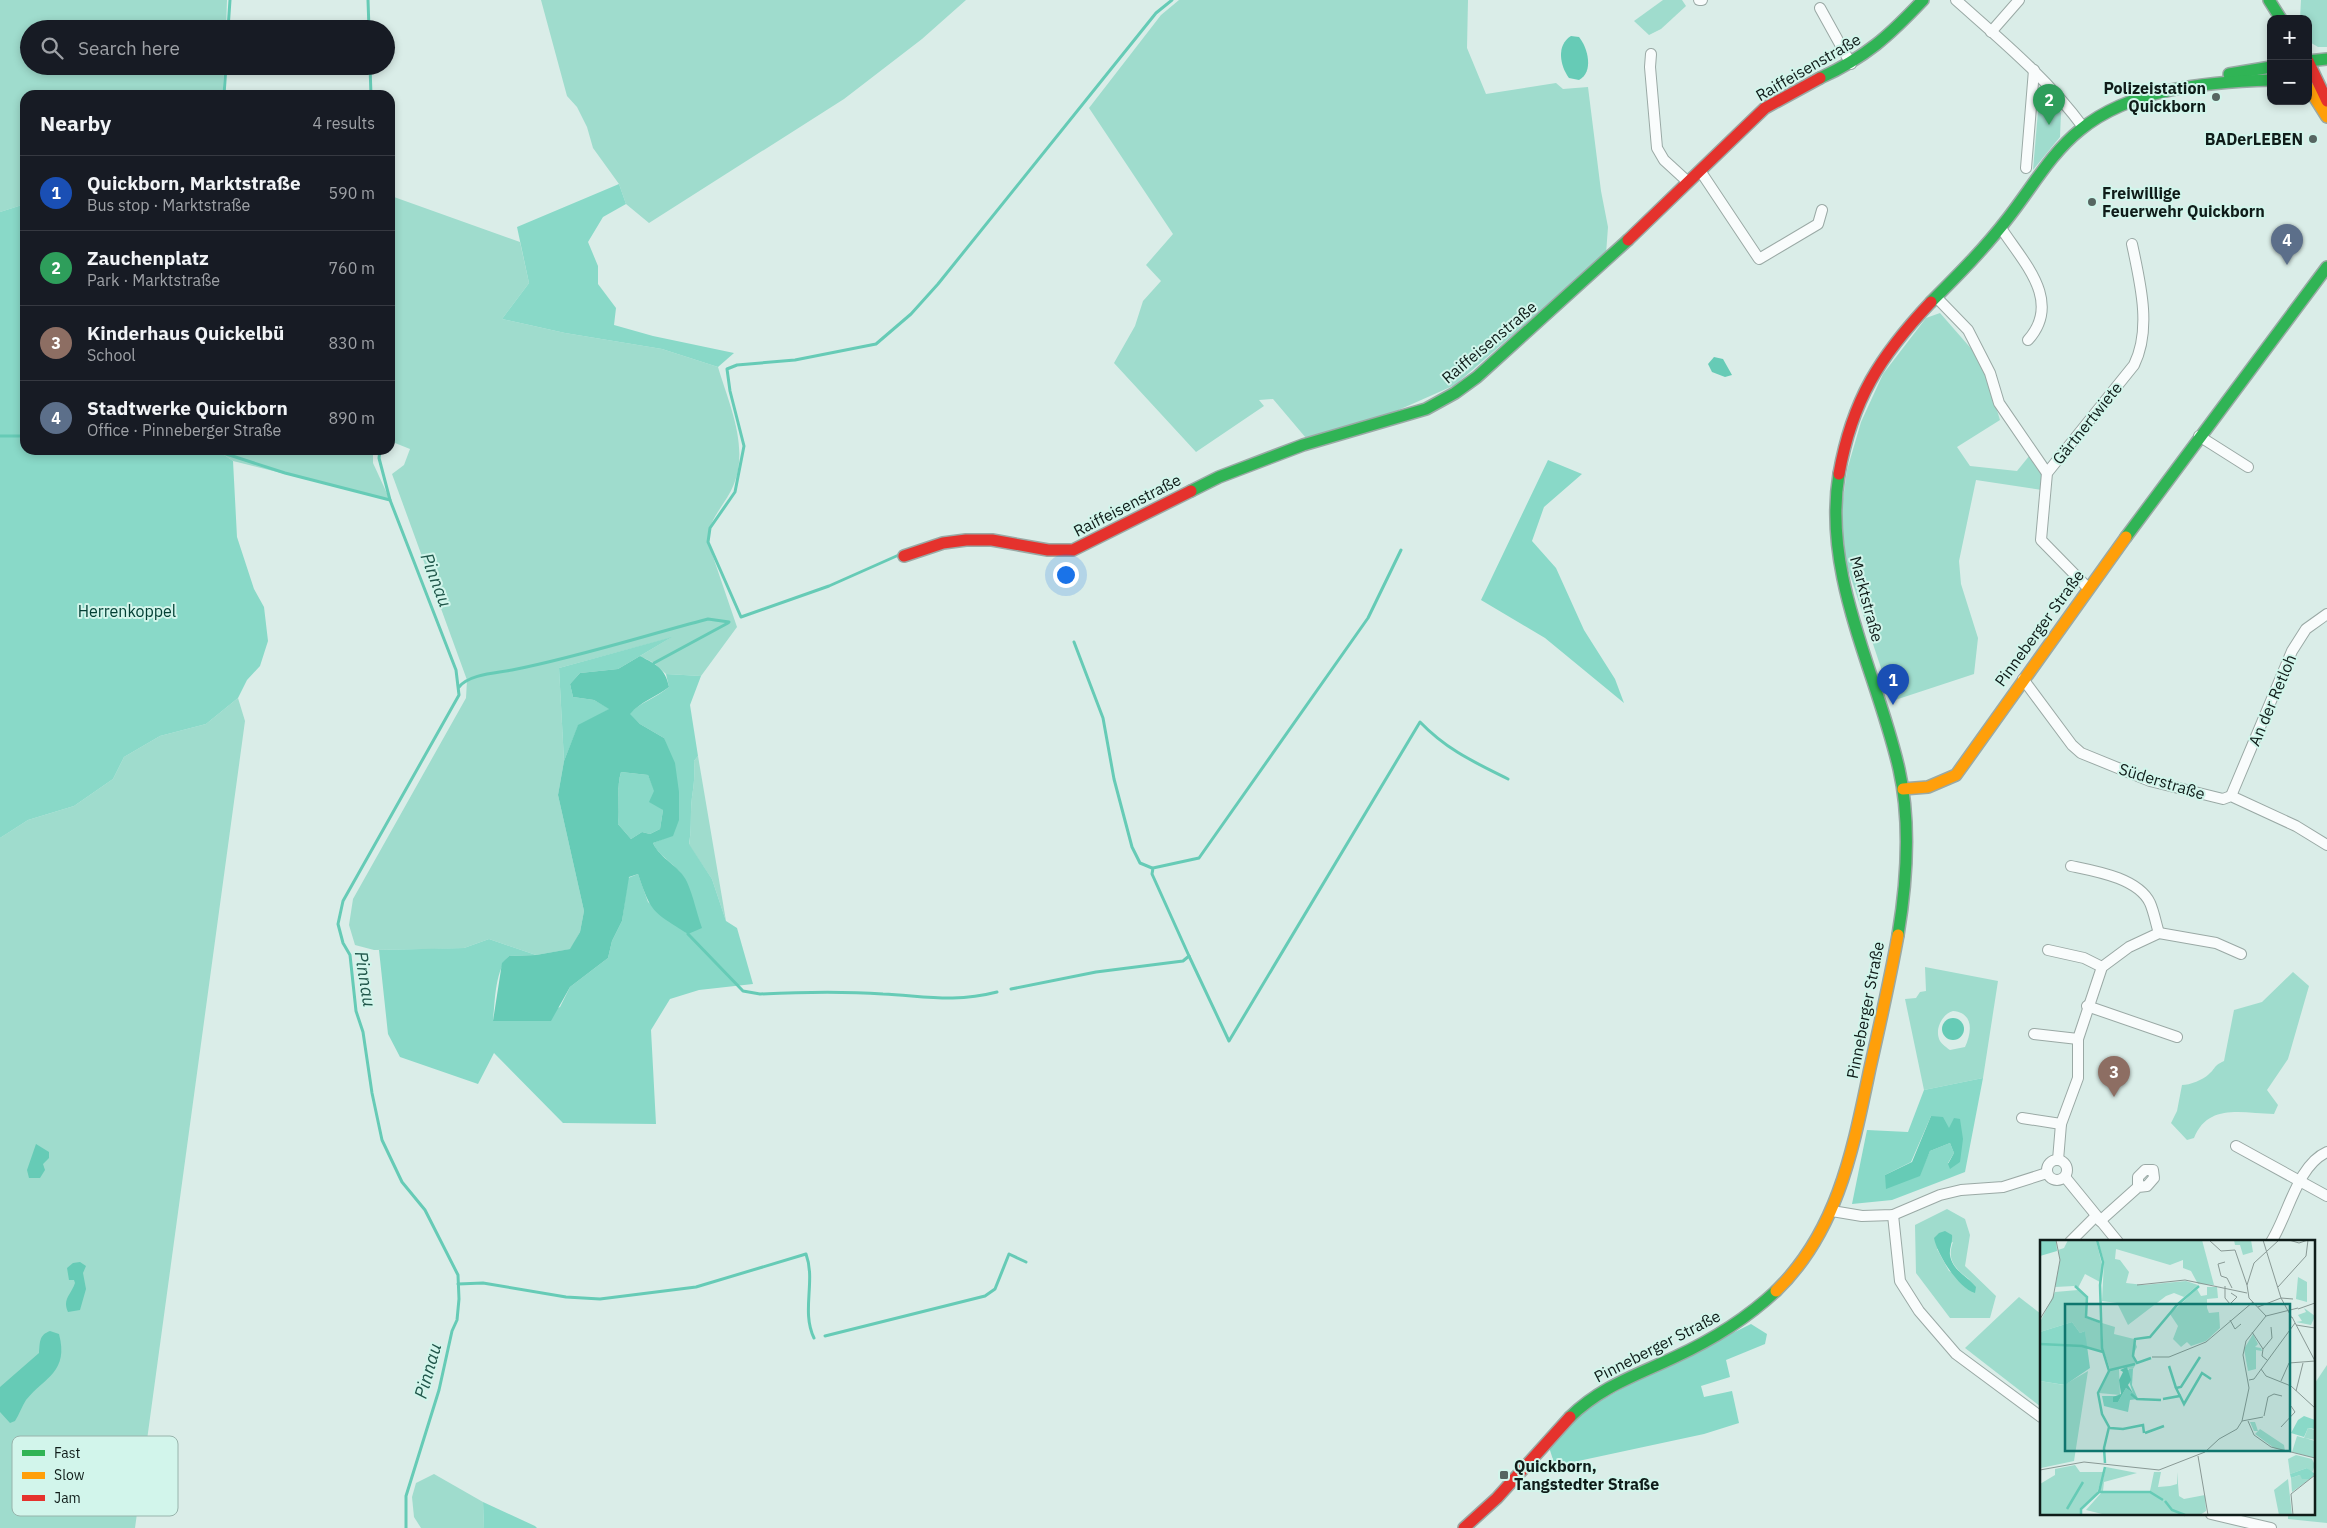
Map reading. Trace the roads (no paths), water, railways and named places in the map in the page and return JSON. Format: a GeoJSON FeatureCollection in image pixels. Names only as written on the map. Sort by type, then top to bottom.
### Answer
{"type":"FeatureCollection","features":[{"type":"Feature","properties":{"kind":"main road","name":"Raiffeisenstraße"},"geometry":{"type":"LineString","coordinates":[[904,556],[936,544],[962,538],[1007,542],[1062,552],[1073,550],[1219,477],[1302,445],[1426,409],[1455,393],[1477,377],[1610,257],[1688,182],[1701,172],[1765,108],[1808,83],[1852,64],[1891,34],[1923,0]]}},
{"type":"Feature","properties":{"kind":"main road"},"geometry":{"type":"LineString","coordinates":[[2264,0],[2271,15]]}},
{"type":"Feature","properties":{"kind":"main road"},"geometry":{"type":"LineString","coordinates":[[2269,0],[2278,15]]}},
{"type":"Feature","properties":{"kind":"main road"},"geometry":{"type":"LineString","coordinates":[[2312,61],[2327,59]]}},
{"type":"Feature","properties":{"kind":"main road","name":"Marktstraße"},"geometry":{"type":"LineString","coordinates":[[2213,82],[2222,76],[2267,68]]}},
{"type":"Feature","properties":{"kind":"main road"},"geometry":{"type":"LineString","coordinates":[[2317,76],[2327,101]]}},
{"type":"Feature","properties":{"kind":"main road","name":"Marktstraße"},"geometry":{"type":"LineString","coordinates":[[1903,789],[1896,754],[1845,593],[1836,530],[1836,491],[1842,454],[1856,408],[1866,386],[1898,339],[2001,228],[2057,154],[2083,127],[2146,95],[2178,87],[2213,82],[2267,80]]}},
{"type":"Feature","properties":{"kind":"main road"},"geometry":{"type":"LineString","coordinates":[[2312,94],[2327,117]]}},
{"type":"Feature","properties":{"kind":"main road","name":"Pinneberger Straße"},"geometry":{"type":"LineString","coordinates":[[1464,1528],[1482,1514],[1566,1420],[1596,1395],[1632,1375],[1707,1342],[1746,1318],[1775,1295],[1812,1249],[1832,1211],[1849,1159],[1860,1115],[1901,910],[1906,837],[1903,789],[1928,787],[1956,775],[2088,588],[2327,267]]}},
{"type":"Feature","properties":{"kind":"street"},"geometry":{"type":"LineString","coordinates":[[1956,0],[2034,70],[2067,106],[2083,127]]}},
{"type":"Feature","properties":{"kind":"street"},"geometry":{"type":"LineString","coordinates":[[1991,32],[2019,0]]}},
{"type":"Feature","properties":{"kind":"street"},"geometry":{"type":"LineString","coordinates":[[1820,8],[1852,64]]}},
{"type":"Feature","properties":{"kind":"street"},"geometry":{"type":"LineString","coordinates":[[1651,54],[1650,67],[1657,148],[1664,160],[1688,182]]}},
{"type":"Feature","properties":{"kind":"street"},"geometry":{"type":"LineString","coordinates":[[2026,168],[2034,70]]}},
{"type":"Feature","properties":{"kind":"street"},"geometry":{"type":"LineString","coordinates":[[1701,172],[1759,259],[1818,224],[1822,210]]}},
{"type":"Feature","properties":{"kind":"street"},"geometry":{"type":"LineString","coordinates":[[2001,228],[2038,284],[2042,296],[2043,307],[2038,328],[2028,340]]}},
{"type":"Feature","properties":{"kind":"street","name":"Gärtnertwiete"},"geometry":{"type":"LineString","coordinates":[[2088,588],[2041,540],[2047,472],[2134,365],[2140,352],[2144,333],[2138,274],[2132,244]]}},
{"type":"Feature","properties":{"kind":"street"},"geometry":{"type":"LineString","coordinates":[[1937,298],[1968,330],[1990,373],[1999,403],[2047,472]]}},
{"type":"Feature","properties":{"kind":"street"},"geometry":{"type":"LineString","coordinates":[[2200,436],[2248,467]]}},
{"type":"Feature","properties":{"kind":"street","name":"An der Retloh"},"geometry":{"type":"LineString","coordinates":[[2231,796],[2292,651],[2306,629],[2327,614]]}},
{"type":"Feature","properties":{"kind":"street","name":"Süderstraße"},"geometry":{"type":"LineString","coordinates":[[2023,679],[2072,745],[2081,753],[2150,781],[2223,800],[2231,796],[2296,826],[2327,844]]}},
{"type":"Feature","properties":{"kind":"street"},"geometry":{"type":"LineString","coordinates":[[2071,866],[2105,873],[2129,883],[2149,902],[2159,933]]}},
{"type":"Feature","properties":{"kind":"street"},"geometry":{"type":"LineString","coordinates":[[2058,1160],[2061,1124],[2078,1078],[2078,1039],[2087,1006],[2102,967],[2129,947],[2159,933],[2216,944],[2241,954]]}},
{"type":"Feature","properties":{"kind":"street"},"geometry":{"type":"LineString","coordinates":[[2048,950],[2084,958],[2102,967]]}},
{"type":"Feature","properties":{"kind":"street"},"geometry":{"type":"LineString","coordinates":[[2087,1006],[2177,1037]]}},
{"type":"Feature","properties":{"kind":"street"},"geometry":{"type":"LineString","coordinates":[[2034,1034],[2078,1039]]}},
{"type":"Feature","properties":{"kind":"street"},"geometry":{"type":"LineString","coordinates":[[2022,1118],[2061,1124]]}},
{"type":"Feature","properties":{"kind":"street"},"geometry":{"type":"LineString","coordinates":[[2236,1146],[2327,1196]]}},
{"type":"Feature","properties":{"kind":"street"},"geometry":{"type":"LineString","coordinates":[[2272,1240],[2279,1229],[2299,1180],[2320,1155],[2327,1152]]}},
{"type":"Feature","properties":{"kind":"street"},"geometry":{"type":"LineString","coordinates":[[2058,1160],[2051,1162],[2047,1166],[2047,1174],[2051,1179],[2060,1181],[2065,1178]]}},
{"type":"Feature","properties":{"kind":"street"},"geometry":{"type":"LineString","coordinates":[[2058,1160],[2067,1167],[2065,1178],[2116,1240]]}},
{"type":"Feature","properties":{"kind":"street"},"geometry":{"type":"LineString","coordinates":[[1832,1211],[1862,1216],[1893,1215],[1940,1195],[1962,1190],[2010,1186],[2047,1174]]}},
{"type":"Feature","properties":{"kind":"street"},"geometry":{"type":"LineString","coordinates":[[2072,1240],[2138,1187]]}},
{"type":"Feature","properties":{"kind":"street"},"geometry":{"type":"LineString","coordinates":[[1893,1215],[1900,1281],[1919,1310],[1956,1354],[2040,1416]]}},
{"type":"Feature","properties":{"kind":"street"},"geometry":{"type":"LineString","coordinates":[[2219,1516],[2271,1528]]}},
{"type":"Feature","properties":{"kind":"waterway"},"geometry":{"type":"LineString","coordinates":[[229,20],[230,0]]}},
{"type":"Feature","properties":{"kind":"waterway","name":"Pinnau"},"geometry":{"type":"LineString","coordinates":[[368,0],[369,20]]}},
{"type":"Feature","properties":{"kind":"waterway"},"geometry":{"type":"LineString","coordinates":[[901,554],[829,586],[741,617],[708,542],[710,528],[735,492],[744,446],[730,391],[727,369],[737,365],[795,360],[876,344],[911,314],[938,284],[1156,13],[1172,0]]}},
{"type":"Feature","properties":{"kind":"waterway"},"geometry":{"type":"LineString","coordinates":[[224,90],[225,75]]}},
{"type":"Feature","properties":{"kind":"waterway","name":"Pinnau"},"geometry":{"type":"LineString","coordinates":[[370,75],[371,90]]}},
{"type":"Feature","properties":{"kind":"waterway"},"geometry":{"type":"LineString","coordinates":[[0,436],[20,436]]}},
{"type":"Feature","properties":{"kind":"waterway"},"geometry":{"type":"LineString","coordinates":[[229,455],[285,473],[390,500]]}},
{"type":"Feature","properties":{"kind":"waterway","name":"Pinnau"},"geometry":{"type":"LineString","coordinates":[[379,455],[390,500],[456,670],[459,695],[343,901],[338,924],[343,943],[350,955],[356,1011],[363,1032],[372,1093],[382,1140],[402,1182],[425,1210],[458,1275],[459,1299],[457,1320],[452,1331],[439,1390],[406,1496],[406,1528]]}},
{"type":"Feature","properties":{"kind":"waterway"},"geometry":{"type":"LineString","coordinates":[[1189,956],[1152,874],[1153,868],[1199,858],[1368,618],[1401,550]]}},
{"type":"Feature","properties":{"kind":"waterway"},"geometry":{"type":"LineString","coordinates":[[459,687],[469,679],[476,677],[561,659],[708,619],[729,622]]}},
{"type":"Feature","properties":{"kind":"waterway"},"geometry":{"type":"LineString","coordinates":[[654,663],[728,623]]}},
{"type":"Feature","properties":{"kind":"waterway"},"geometry":{"type":"LineString","coordinates":[[1074,642],[1103,718],[1114,779],[1132,847],[1140,863],[1152,868]]}},
{"type":"Feature","properties":{"kind":"waterway"},"geometry":{"type":"LineString","coordinates":[[1011,989],[1096,972],[1183,961],[1189,956],[1229,1041],[1420,722],[1451,748],[1508,779]]}},
{"type":"Feature","properties":{"kind":"waterway"},"geometry":{"type":"LineString","coordinates":[[688,934],[743,991],[760,994],[852,992],[953,998],[997,992]]}},
{"type":"Feature","properties":{"kind":"waterway"},"geometry":{"type":"LineString","coordinates":[[458,1284],[483,1283],[566,1297],[600,1299],[696,1287],[806,1254],[810,1275],[808,1307],[810,1328],[814,1338]]}},
{"type":"Feature","properties":{"kind":"waterway"},"geometry":{"type":"LineString","coordinates":[[825,1336],[985,1296],[995,1289],[1009,1254],[1026,1262]]}},
{"type":"Feature","properties":{"kind":"place","name":"Polizeistation Quickborn"},"geometry":{"type":"Point","coordinates":[2216,97]}},
{"type":"Feature","properties":{"kind":"place","name":"Zauchenplatz"},"geometry":{"type":"Point","coordinates":[2049,125]}},
{"type":"Feature","properties":{"kind":"place","name":"BADerLEBEN"},"geometry":{"type":"Point","coordinates":[2313,139]}},
{"type":"Feature","properties":{"kind":"place","name":"Freiwillige Feuerwehr Quickborn"},"geometry":{"type":"Point","coordinates":[2092,202]}},
{"type":"Feature","properties":{"kind":"place","name":"Stadtwerke Quickborn"},"geometry":{"type":"Point","coordinates":[2287,265]}},
{"type":"Feature","properties":{"kind":"place","name":"Quickborn, Marktstraße"},"geometry":{"type":"Point","coordinates":[1893,705]}},
{"type":"Feature","properties":{"kind":"place","name":"Kinderhaus Quickelbü"},"geometry":{"type":"Point","coordinates":[2114,1097]}},
{"type":"Feature","properties":{"kind":"place","name":"Quickborn, Tangstedter Straße"},"geometry":{"type":"Point","coordinates":[1504,1475]}},
{"type":"Feature","properties":{"kind":"park label","name":"Herrenkoppel"},"geometry":{"type":"Point","coordinates":[127,611]}}]}
